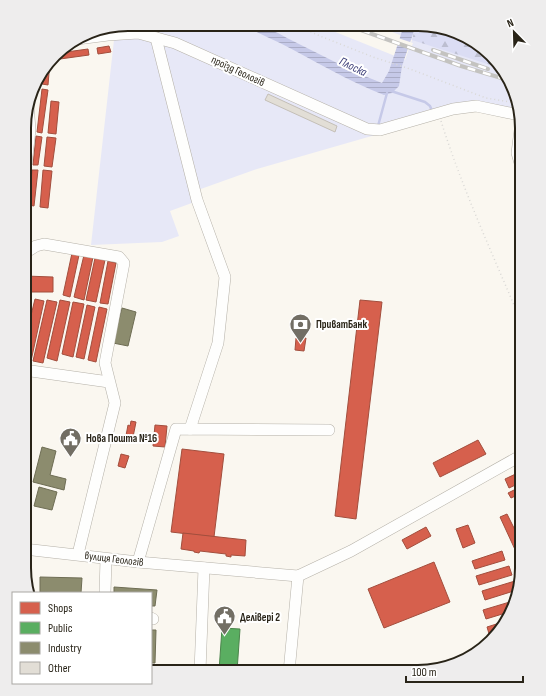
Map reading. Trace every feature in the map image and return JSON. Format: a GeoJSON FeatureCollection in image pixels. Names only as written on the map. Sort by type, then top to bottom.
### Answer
{"type":"FeatureCollection","features":[{"type":"Feature","properties":{"kind":"street","name":"проїзд Геологів"},"geometry":{"type":"LineString","coordinates":[[95,37],[138,33],[175,43],[368,129],[380,130],[453,109],[476,106],[514,115]]}},
{"type":"Feature","properties":{"kind":"street"},"geometry":{"type":"LineString","coordinates":[[156,38],[197,200],[225,277],[218,343],[190,429]]}},
{"type":"Feature","properties":{"kind":"street"},"geometry":{"type":"LineString","coordinates":[[31,249],[44,244],[119,257],[124,263],[104,363],[115,403],[78,554]]}},
{"type":"Feature","properties":{"kind":"street"},"geometry":{"type":"LineString","coordinates":[[31,371],[109,382]]}},
{"type":"Feature","properties":{"kind":"street"},"geometry":{"type":"LineString","coordinates":[[138,562],[176,429],[329,430]]}},
{"type":"Feature","properties":{"kind":"street"},"geometry":{"type":"LineString","coordinates":[[290,665],[298,576],[351,551],[515,459]]}},
{"type":"Feature","properties":{"kind":"street","name":"вулиця Геологів"},"geometry":{"type":"LineString","coordinates":[[31,550],[138,562],[298,576]]}},
{"type":"Feature","properties":{"kind":"street"},"geometry":{"type":"LineString","coordinates":[[105,592],[106,558]]}},
{"type":"Feature","properties":{"kind":"street"},"geometry":{"type":"LineString","coordinates":[[200,665],[204,568]]}},
{"type":"Feature","properties":{"kind":"path"},"geometry":{"type":"LineString","coordinates":[[310,31],[486,98],[512,102]]}},
{"type":"Feature","properties":{"kind":"path"},"geometry":{"type":"LineString","coordinates":[[439,113],[449,147],[479,225],[515,308]]}},
{"type":"Feature","properties":{"kind":"shaded area"},"geometry":{"type":"Polygon","coordinates":[[[254,31],[273,31],[278,33],[357,73],[382,83],[389,71],[402,31],[414,31],[402,66],[399,86],[392,93],[384,95],[254,31]]]}},
{"type":"Feature","properties":{"kind":"shaded area"},"geometry":{"type":"Polygon","coordinates":[[[333,31],[405,60],[412,40],[390,31],[431,32],[449,36],[472,47],[487,59],[502,79],[508,91],[514,114],[476,106],[257,169],[198,190],[200,200],[170,211],[179,236],[162,242],[91,245],[115,32],[333,31]]]}},
{"type":"Feature","properties":{"kind":"green space"},"geometry":{"type":"Polygon","coordinates":[[[414,31],[431,32],[449,36],[472,47],[487,59],[492,66],[412,40],[414,31]]]}},
{"type":"Feature","properties":{"kind":"pier"},"geometry":{"type":"Polygon","coordinates":[[[398,38],[413,43],[411,48],[396,43],[398,38]]]}},
{"type":"Feature","properties":{"kind":"building: Shops"},"geometry":{"type":"Polygon","coordinates":[[[109,46],[111,52],[98,54],[97,48],[109,46]]]}},
{"type":"Feature","properties":{"kind":"building: Shops"},"geometry":{"type":"Polygon","coordinates":[[[88,49],[89,55],[60,59],[68,52],[88,49]]]}},
{"type":"Feature","properties":{"kind":"building: Shops"},"geometry":{"type":"Polygon","coordinates":[[[49,71],[48,85],[42,84],[47,74],[49,71]]]}},
{"type":"Feature","properties":{"kind":"building: Shops"},"geometry":{"type":"Polygon","coordinates":[[[42,89],[48,90],[42,133],[37,132],[42,89]]]}},
{"type":"Feature","properties":{"kind":"building: Shops"},"geometry":{"type":"Polygon","coordinates":[[[51,101],[59,102],[56,134],[48,133],[51,101]]]}},
{"type":"Feature","properties":{"kind":"building: Shops"},"geometry":{"type":"Polygon","coordinates":[[[36,136],[42,137],[38,165],[33,165],[36,136]]]}},
{"type":"Feature","properties":{"kind":"building: Shops"},"geometry":{"type":"Polygon","coordinates":[[[47,137],[56,138],[52,167],[44,166],[47,137]]]}},
{"type":"Feature","properties":{"kind":"building: Shops"},"geometry":{"type":"Polygon","coordinates":[[[32,170],[38,170],[34,206],[31,205],[32,170]]]}},
{"type":"Feature","properties":{"kind":"building: Shops"},"geometry":{"type":"Polygon","coordinates":[[[43,170],[52,171],[48,208],[40,207],[43,170]]]}},
{"type":"Feature","properties":{"kind":"building: Shops"},"geometry":{"type":"Polygon","coordinates":[[[72,253],[79,255],[70,297],[63,295],[72,253]]]}},
{"type":"Feature","properties":{"kind":"building: Shops"},"geometry":{"type":"Polygon","coordinates":[[[84,255],[93,257],[84,300],[74,297],[84,255]]]}},
{"type":"Feature","properties":{"kind":"building: Shops"},"geometry":{"type":"Polygon","coordinates":[[[95,258],[105,260],[96,302],[86,300],[95,258]]]}},
{"type":"Feature","properties":{"kind":"building: Shops"},"geometry":{"type":"Polygon","coordinates":[[[108,261],[116,263],[108,304],[100,303],[108,261]]]}},
{"type":"Feature","properties":{"kind":"building: Shops"},"geometry":{"type":"Polygon","coordinates":[[[31,276],[53,277],[53,292],[31,292],[31,276]]]}},
{"type":"Feature","properties":{"kind":"building: Shops"},"geometry":{"type":"Polygon","coordinates":[[[35,299],[44,301],[31,361],[31,315],[35,299]]]}},
{"type":"Feature","properties":{"kind":"building: Shops"},"geometry":{"type":"Polygon","coordinates":[[[47,300],[57,302],[43,363],[33,361],[47,300]]]}},
{"type":"Feature","properties":{"kind":"building: Shops"},"geometry":{"type":"Polygon","coordinates":[[[60,300],[70,302],[57,361],[47,358],[60,300]]]}},
{"type":"Feature","properties":{"kind":"building: Shops"},"geometry":{"type":"Polygon","coordinates":[[[360,300],[382,302],[356,519],[335,516],[360,300]]]}},
{"type":"Feature","properties":{"kind":"building: Shops"},"geometry":{"type":"Polygon","coordinates":[[[73,302],[84,304],[73,357],[62,354],[73,302]]]}},
{"type":"Feature","properties":{"kind":"building: Shops"},"geometry":{"type":"Polygon","coordinates":[[[87,305],[95,307],[84,359],[76,357],[87,305]]]}},
{"type":"Feature","properties":{"kind":"building: Shops"},"geometry":{"type":"Polygon","coordinates":[[[99,307],[107,309],[96,362],[88,360],[99,307]]]}},
{"type":"Feature","properties":{"kind":"building: Shops"},"geometry":{"type":"Polygon","coordinates":[[[296,338],[306,338],[304,351],[295,350],[296,338]]]}},
{"type":"Feature","properties":{"kind":"building: Shops"},"geometry":{"type":"Polygon","coordinates":[[[131,421],[136,422],[132,442],[125,441],[128,425],[130,426],[131,421]]]}},
{"type":"Feature","properties":{"kind":"building: Shops"},"geometry":{"type":"Polygon","coordinates":[[[155,425],[167,426],[165,447],[153,446],[155,425]]]}},
{"type":"Feature","properties":{"kind":"building: Shops"},"geometry":{"type":"Polygon","coordinates":[[[478,440],[486,454],[440,477],[433,463],[478,440]]]}},
{"type":"Feature","properties":{"kind":"building: Shops"},"geometry":{"type":"Polygon","coordinates":[[[182,449],[224,454],[214,537],[171,532],[182,449]]]}},
{"type":"Feature","properties":{"kind":"building: Shops"},"geometry":{"type":"Polygon","coordinates":[[[121,454],[129,456],[125,468],[118,466],[121,454]]]}},
{"type":"Feature","properties":{"kind":"building: Shops"},"geometry":{"type":"Polygon","coordinates":[[[515,474],[515,485],[509,488],[505,479],[515,474]]]}},
{"type":"Feature","properties":{"kind":"building: Shops"},"geometry":{"type":"Polygon","coordinates":[[[515,490],[515,496],[511,498],[508,493],[515,490]]]}},
{"type":"Feature","properties":{"kind":"building: Shops"},"geometry":{"type":"Polygon","coordinates":[[[507,514],[515,530],[515,550],[500,517],[507,514]]]}},
{"type":"Feature","properties":{"kind":"building: Shops"},"geometry":{"type":"Polygon","coordinates":[[[468,525],[475,543],[463,548],[456,529],[468,525]]]}},
{"type":"Feature","properties":{"kind":"building: Shops"},"geometry":{"type":"Polygon","coordinates":[[[426,527],[431,536],[407,549],[402,540],[426,527]]]}},
{"type":"Feature","properties":{"kind":"building: Shops"},"geometry":{"type":"Polygon","coordinates":[[[183,533],[246,540],[245,556],[231,555],[231,557],[226,556],[226,554],[200,551],[199,553],[181,549],[183,533]]]}},
{"type":"Feature","properties":{"kind":"building: Shops"},"geometry":{"type":"Polygon","coordinates":[[[502,551],[505,560],[475,569],[472,561],[502,551]]]}},
{"type":"Feature","properties":{"kind":"building: Shops"},"geometry":{"type":"Polygon","coordinates":[[[434,562],[450,602],[384,628],[368,589],[434,562]]]}},
{"type":"Feature","properties":{"kind":"building: Shops"},"geometry":{"type":"Polygon","coordinates":[[[509,566],[512,575],[479,585],[476,576],[509,566]]]}},
{"type":"Feature","properties":{"kind":"building: Shops"},"geometry":{"type":"Polygon","coordinates":[[[514,581],[512,592],[485,600],[482,591],[514,581]]]}},
{"type":"Feature","properties":{"kind":"building: Shops"},"geometry":{"type":"Polygon","coordinates":[[[509,602],[504,614],[486,619],[483,610],[509,602]]]}},
{"type":"Feature","properties":{"kind":"building: Shops"},"geometry":{"type":"Polygon","coordinates":[[[498,624],[489,634],[487,627],[498,624]]]}},
{"type":"Feature","properties":{"kind":"building: Public"},"geometry":{"type":"Polygon","coordinates":[[[222,628],[240,629],[237,665],[219,665],[222,628]]]}},
{"type":"Feature","properties":{"kind":"building: Industry"},"geometry":{"type":"Polygon","coordinates":[[[122,308],[136,312],[128,346],[113,343],[122,308]]]}},
{"type":"Feature","properties":{"kind":"building: Industry"},"geometry":{"type":"Polygon","coordinates":[[[42,447],[56,451],[50,475],[66,479],[64,490],[33,482],[42,447]]]}},
{"type":"Feature","properties":{"kind":"building: Industry"},"geometry":{"type":"Polygon","coordinates":[[[39,487],[57,492],[52,510],[34,506],[39,487]]]}},
{"type":"Feature","properties":{"kind":"building: Industry"},"geometry":{"type":"Polygon","coordinates":[[[40,577],[82,578],[81,592],[40,592],[40,577]]]}},
{"type":"Feature","properties":{"kind":"building: Industry"},"geometry":{"type":"Polygon","coordinates":[[[114,587],[157,590],[155,606],[152,606],[152,592],[114,592],[114,587]]]}},
{"type":"Feature","properties":{"kind":"building: Industry"},"geometry":{"type":"Polygon","coordinates":[[[152,630],[156,630],[155,663],[152,663],[152,630]]]}},
{"type":"Feature","properties":{"kind":"building: Other"},"geometry":{"type":"Polygon","coordinates":[[[268,94],[337,126],[335,132],[265,100],[268,94]]]}},
{"type":"Feature","properties":{"kind":"waterway"},"geometry":{"type":"LineString","coordinates":[[391,91],[425,102],[430,106],[432,111]]}},
{"type":"Feature","properties":{"kind":"waterway"},"geometry":{"type":"LineString","coordinates":[[378,126],[387,93]]}},
{"type":"Feature","properties":{"kind":"railway"},"geometry":{"type":"LineString","coordinates":[[364,31],[461,66],[501,78]]}},
{"type":"Feature","properties":{"kind":"railway"},"geometry":{"type":"LineString","coordinates":[[433,50],[488,69]]}},
{"type":"Feature","properties":{"kind":"place","name":"ПриватБанк"},"geometry":{"type":"Point","coordinates":[300,344]}},
{"type":"Feature","properties":{"kind":"place","name":"Нова Пошта №16"},"geometry":{"type":"Point","coordinates":[70,458]}},
{"type":"Feature","properties":{"kind":"place","name":"Делівері 2"},"geometry":{"type":"Point","coordinates":[224,636]}},
{"type":"Feature","properties":{"kind":"water label","name":"Плоска"},"geometry":{"type":"Point","coordinates":[353,67]}}]}
